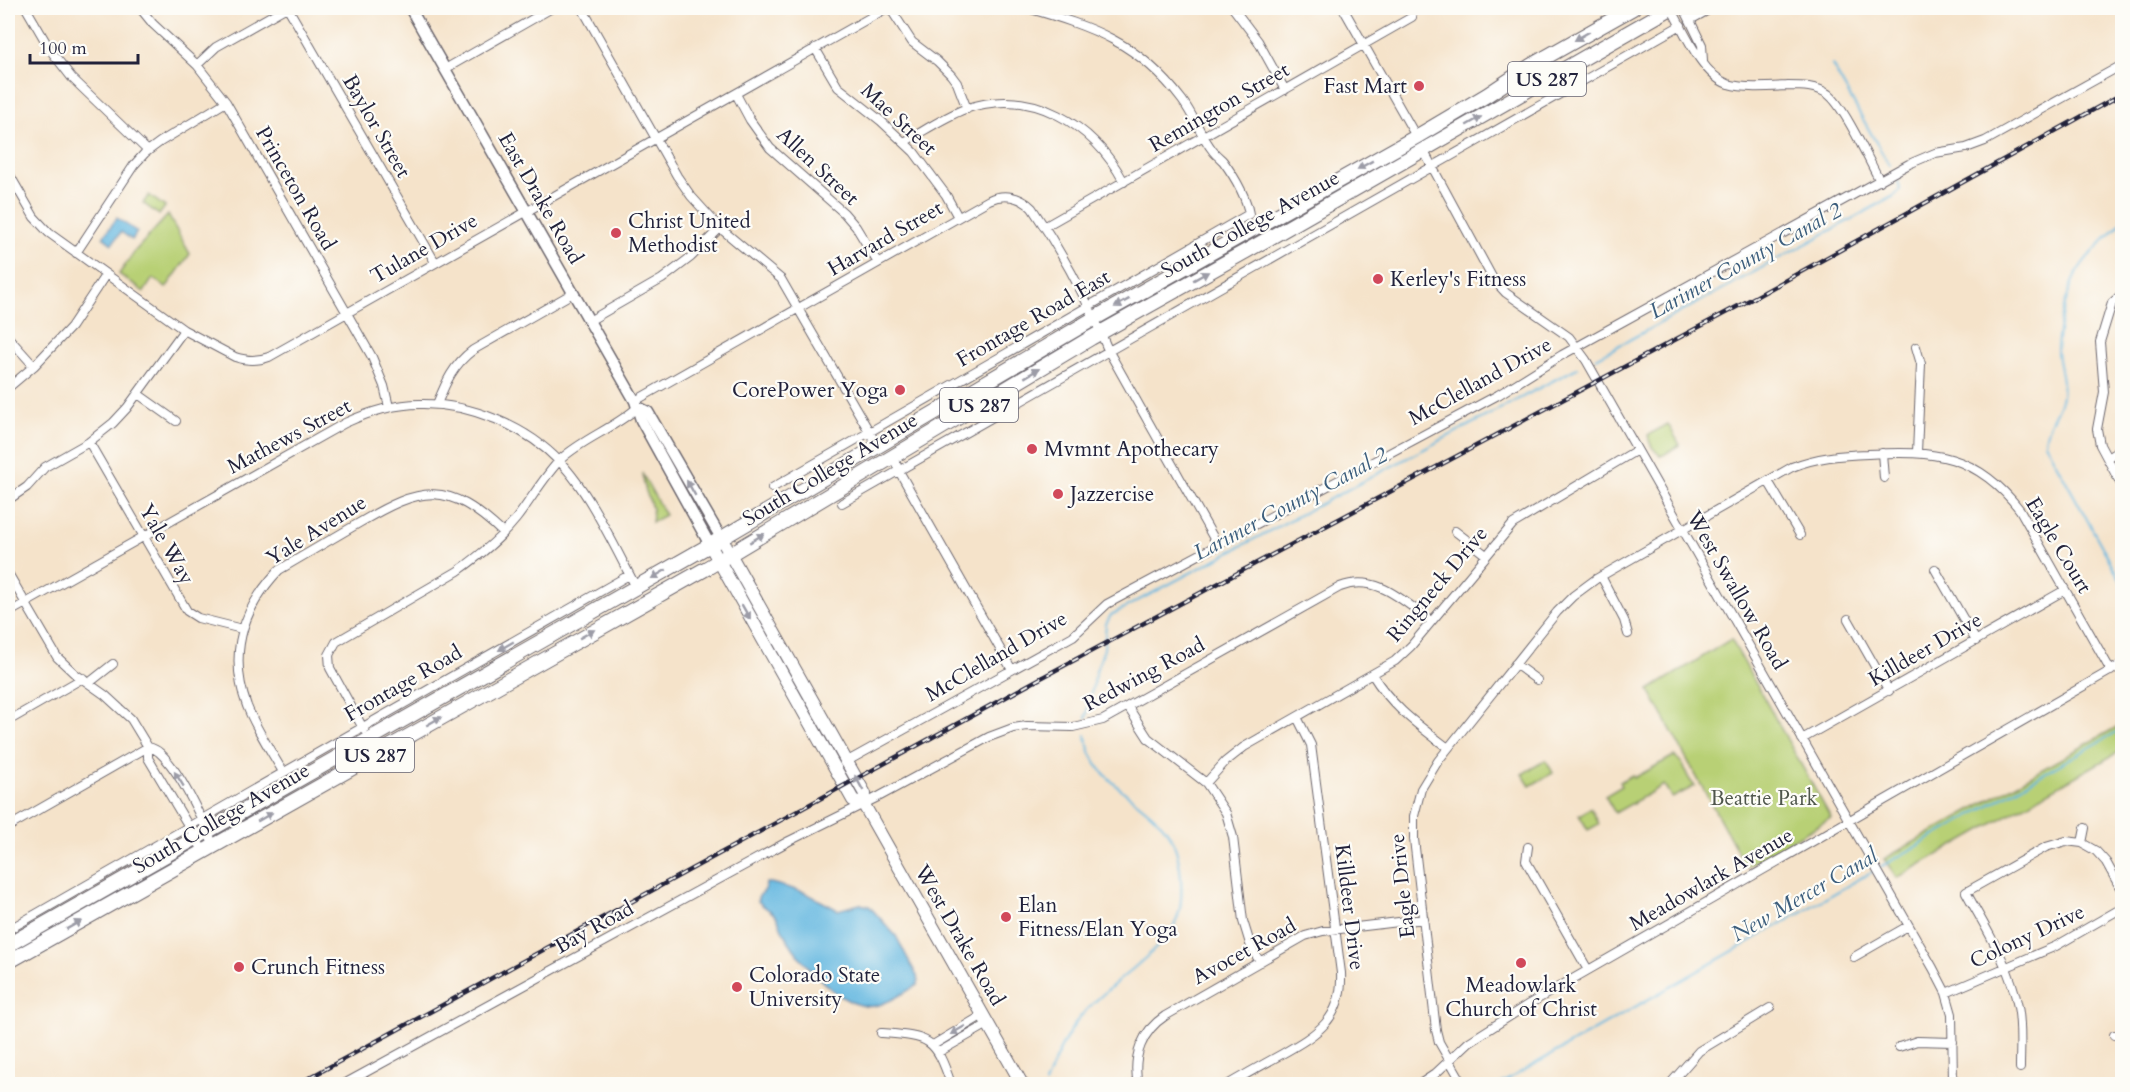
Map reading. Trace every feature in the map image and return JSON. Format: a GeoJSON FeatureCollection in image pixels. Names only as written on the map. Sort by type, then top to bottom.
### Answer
{"type":"FeatureCollection","features":[{"type":"Feature","properties":{"kind":"highway","name":"South College Avenue"},"geometry":{"type":"LineString","coordinates":[[9,934],[205,825],[351,749],[366,733],[632,581],[715,542],[933,413],[1092,312],[1416,137],[1532,65],[1631,8]]}},
{"type":"Feature","properties":{"kind":"highway","name":"South College Avenue"},"geometry":{"type":"LineString","coordinates":[[8,962],[723,558],[1100,332],[1671,8]]}},
{"type":"Feature","properties":{"kind":"highway"},"geometry":{"type":"LineString","coordinates":[[893,456],[894,447],[930,422],[933,413]]}},
{"type":"Feature","properties":{"kind":"highway"},"geometry":{"type":"LineString","coordinates":[[843,486],[846,474],[876,456],[877,445]]}},
{"type":"Feature","properties":{"kind":"highway"},"geometry":{"type":"LineString","coordinates":[[336,777],[339,766],[351,754],[351,749]]}},
{"type":"Feature","properties":{"kind":"main road","name":"East Drake Road"},"geometry":{"type":"LineString","coordinates":[[410,8],[636,404],[648,412],[723,558]]}},
{"type":"Feature","properties":{"kind":"main road","name":"West Drake Road"},"geometry":{"type":"LineString","coordinates":[[723,558],[760,636],[853,800],[864,805],[1022,1084]]}},
{"type":"Feature","properties":{"kind":"main road","name":"West Drake Road"},"geometry":{"type":"LineString","coordinates":[[723,558],[790,662],[848,762],[866,794],[864,805]]}},
{"type":"Feature","properties":{"kind":"main road"},"geometry":{"type":"LineString","coordinates":[[760,636],[779,660],[790,662]]}},
{"type":"Feature","properties":{"kind":"main road"},"geometry":{"type":"LineString","coordinates":[[779,669],[793,679],[817,708]]}},
{"type":"Feature","properties":{"kind":"street"},"geometry":{"type":"LineString","coordinates":[[26,8],[51,51],[72,78],[148,151]]}},
{"type":"Feature","properties":{"kind":"street","name":"Princeton Road"},"geometry":{"type":"LineString","coordinates":[[140,8],[153,24],[197,65],[226,102],[376,365],[389,407]]}},
{"type":"Feature","properties":{"kind":"street"},"geometry":{"type":"LineString","coordinates":[[197,65],[216,47],[287,8]]}},
{"type":"Feature","properties":{"kind":"street","name":"Baylor Street"},"geometry":{"type":"LineString","coordinates":[[287,8],[435,262]]}},
{"type":"Feature","properties":{"kind":"street"},"geometry":{"type":"LineString","coordinates":[[445,69],[552,8]]}},
{"type":"Feature","properties":{"kind":"street"},"geometry":{"type":"LineString","coordinates":[[582,8],[655,139],[691,196],[720,228],[772,270],[785,285],[877,445]]}},
{"type":"Feature","properties":{"kind":"street"},"geometry":{"type":"LineString","coordinates":[[888,8],[912,42],[951,75],[957,83],[967,109]]}},
{"type":"Feature","properties":{"kind":"street","name":"Tulane Drive"},"geometry":{"type":"LineString","coordinates":[[8,172],[34,217],[49,233],[184,330],[235,357],[252,361],[269,357],[526,210],[888,8]]}},
{"type":"Feature","properties":{"kind":"street"},"geometry":{"type":"LineString","coordinates":[[1027,8],[1092,28],[1128,47],[1150,64],[1169,84],[1183,101],[1204,136]]}},
{"type":"Feature","properties":{"kind":"street"},"geometry":{"type":"LineString","coordinates":[[1233,8],[1258,41],[1285,90]]}},
{"type":"Feature","properties":{"kind":"street","name":"West Swallow Road"},"geometry":{"type":"LineString","coordinates":[[1343,8],[1432,166],[1483,263],[1499,286],[1569,337],[1588,363],[1881,877],[1946,993],[1952,1014],[1953,1084]]}},
{"type":"Feature","properties":{"kind":"street"},"geometry":{"type":"LineString","coordinates":[[1671,8],[1703,62],[1720,80],[1744,86],[1808,86],[1827,94],[1839,108],[1880,181]]}},
{"type":"Feature","properties":{"kind":"street"},"geometry":{"type":"LineString","coordinates":[[1684,8],[1702,45],[1703,62]]}},
{"type":"Feature","properties":{"kind":"street"},"geometry":{"type":"LineString","coordinates":[[1690,20],[1712,8]]}},
{"type":"Feature","properties":{"kind":"street","name":"Remington Street"},"geometry":{"type":"LineString","coordinates":[[1044,227],[1412,17]]}},
{"type":"Feature","properties":{"kind":"street"},"geometry":{"type":"LineString","coordinates":[[842,502],[1681,25]]}},
{"type":"Feature","properties":{"kind":"street","name":"Mae Street"},"geometry":{"type":"LineString","coordinates":[[815,48],[838,87],[904,142],[926,166],[958,217]]}},
{"type":"Feature","properties":{"kind":"street","name":"McClelland Drive"},"geometry":{"type":"LineString","coordinates":[[835,768],[1073,636],[1107,604],[1498,395],[1578,347],[1880,181],[1924,157],[1966,148],[1984,141],[2122,65]]}},
{"type":"Feature","properties":{"kind":"street","name":"Allen Street"},"geometry":{"type":"LineString","coordinates":[[736,94],[750,120],[770,148],[844,213],[856,227],[878,263]]}},
{"type":"Feature","properties":{"kind":"street"},"geometry":{"type":"LineString","coordinates":[[76,253],[134,165],[148,151],[226,102]]}},
{"type":"Feature","properties":{"kind":"street"},"geometry":{"type":"LineString","coordinates":[[904,142],[967,109],[1012,103],[1040,108],[1058,115],[1092,137],[1108,155],[1124,182]]}},
{"type":"Feature","properties":{"kind":"street","name":"Frontage Road East"},"geometry":{"type":"LineString","coordinates":[[772,488],[870,432],[1092,312],[1249,214],[1247,203],[1204,136]]}},
{"type":"Feature","properties":{"kind":"street","name":"Harvard Street"},"geometry":{"type":"LineString","coordinates":[[366,733],[330,668],[329,655],[336,642],[458,571],[504,533],[560,461],[589,439],[627,417],[636,404],[995,197],[1008,196],[1026,202],[1044,227],[1092,312],[1108,350],[1217,544]]}},
{"type":"Feature","properties":{"kind":"street"},"geometry":{"type":"LineString","coordinates":[[588,321],[662,279],[691,257],[720,228]]}},
{"type":"Feature","properties":{"kind":"street"},"geometry":{"type":"LineString","coordinates":[[8,388],[34,366],[70,327],[106,274]]}},
{"type":"Feature","properties":{"kind":"street"},"geometry":{"type":"LineString","coordinates":[[573,293],[463,357],[450,374],[438,404],[496,420],[529,437],[560,461],[586,497],[632,581]]}},
{"type":"Feature","properties":{"kind":"street"},"geometry":{"type":"LineString","coordinates":[[2122,294],[2112,303],[2100,342],[2104,392],[2097,429],[2097,437],[2122,486]]}},
{"type":"Feature","properties":{"kind":"street"},"geometry":{"type":"LineString","coordinates":[[8,500],[27,487],[45,467],[89,442],[113,423],[138,394],[184,330]]}},
{"type":"Feature","properties":{"kind":"street"},"geometry":{"type":"LineString","coordinates":[[8,337],[34,366]]}},
{"type":"Feature","properties":{"kind":"street"},"geometry":{"type":"LineString","coordinates":[[1916,347],[1921,364],[1917,452]]}},
{"type":"Feature","properties":{"kind":"street"},"geometry":{"type":"LineString","coordinates":[[138,394],[176,421]]}},
{"type":"Feature","properties":{"kind":"street","name":"Mathews Street"},"geometry":{"type":"LineString","coordinates":[[8,613],[345,423],[389,407],[438,404]]}},
{"type":"Feature","properties":{"kind":"street","name":"Yale Way"},"geometry":{"type":"LineString","coordinates":[[89,442],[187,611],[198,618],[242,629]]}},
{"type":"Feature","properties":{"kind":"street"},"geometry":{"type":"LineString","coordinates":[[2107,458],[2122,449]]}},
{"type":"Feature","properties":{"kind":"street","name":"Ringneck Drive"},"geometry":{"type":"LineString","coordinates":[[1206,783],[1234,754],[1402,655],[1503,534],[1524,516],[1637,450]]}},
{"type":"Feature","properties":{"kind":"street","name":"Eagle Court"},"geometry":{"type":"LineString","coordinates":[[1835,455],[1917,452],[1962,463],[1987,477],[2020,510],[2111,671]]}},
{"type":"Feature","properties":{"kind":"street"},"geometry":{"type":"LineString","coordinates":[[1882,453],[1884,478]]}},
{"type":"Feature","properties":{"kind":"street","name":"Eagle Drive"},"geometry":{"type":"LineString","coordinates":[[1463,1084],[1439,1042],[1436,1029],[1414,839],[1414,816],[1426,779],[1448,748],[1562,606],[1583,588],[1768,481],[1806,462],[1835,455]]}},
{"type":"Feature","properties":{"kind":"street"},"geometry":{"type":"LineString","coordinates":[[893,456],[899,471],[1012,670]]}},
{"type":"Feature","properties":{"kind":"street"},"geometry":{"type":"LineString","coordinates":[[1768,481],[1800,535]]}},
{"type":"Feature","properties":{"kind":"street","name":"Yale Avenue"},"geometry":{"type":"LineString","coordinates":[[283,772],[252,718],[243,692],[239,656],[242,629],[253,602],[279,570],[394,503],[406,498],[430,494],[461,500],[483,514],[504,533]]}},
{"type":"Feature","properties":{"kind":"street"},"geometry":{"type":"LineString","coordinates":[[1455,531],[1486,555]]}},
{"type":"Feature","properties":{"kind":"street"},"geometry":{"type":"LineString","coordinates":[[1935,569],[1976,641]]}},
{"type":"Feature","properties":{"kind":"street"},"geometry":{"type":"LineString","coordinates":[[8,573],[57,657],[131,719],[148,747],[148,758],[191,833],[209,849]]}},
{"type":"Feature","properties":{"kind":"street"},"geometry":{"type":"LineString","coordinates":[[1601,576],[1624,620],[1628,634]]}},
{"type":"Feature","properties":{"kind":"street","name":"Redwing Road"},"geometry":{"type":"LineString","coordinates":[[864,805],[1000,732],[1027,726],[1085,726],[1102,720],[1348,584],[1363,582],[1378,585],[1431,621]]}},
{"type":"Feature","properties":{"kind":"street","name":"Killdeer Drive"},"geometry":{"type":"LineString","coordinates":[[1802,739],[2065,590]]}},
{"type":"Feature","properties":{"kind":"street"},"geometry":{"type":"LineString","coordinates":[[1848,619],[1889,691]]}},
{"type":"Feature","properties":{"kind":"street"},"geometry":{"type":"LineString","coordinates":[[8,721],[86,681],[112,664]]}},
{"type":"Feature","properties":{"kind":"street"},"geometry":{"type":"LineString","coordinates":[[1515,664],[1537,680]]}},
{"type":"Feature","properties":{"kind":"street","name":"Meadowlark Avenue"},"geometry":{"type":"LineString","coordinates":[[1420,1084],[1435,1074],[1480,1033],[2122,664]]}},
{"type":"Feature","properties":{"kind":"street"},"geometry":{"type":"LineString","coordinates":[[1372,674],[1397,707],[1448,748]]}},
{"type":"Feature","properties":{"kind":"street"},"geometry":{"type":"LineString","coordinates":[[1128,707],[1148,738],[1206,783],[1220,801],[1231,826],[1243,921],[1251,947],[1260,962]]}},
{"type":"Feature","properties":{"kind":"street","name":"Killdeer Drive"},"geometry":{"type":"LineString","coordinates":[[1229,1084],[1311,1037],[1325,1024],[1338,1004],[1342,982],[1311,745],[1297,717]]}},
{"type":"Feature","properties":{"kind":"street","name":"Frontage Road"},"geometry":{"type":"LineString","coordinates":[[205,825],[283,772],[366,733]]}},
{"type":"Feature","properties":{"kind":"street"},"geometry":{"type":"LineString","coordinates":[[8,827],[148,747],[159,751],[178,777],[205,825],[209,849]]}},
{"type":"Feature","properties":{"kind":"street","name":"Bay Road"},"geometry":{"type":"LineString","coordinates":[[344,1084],[789,841],[864,805]]}},
{"type":"Feature","properties":{"kind":"street"},"geometry":{"type":"LineString","coordinates":[[2082,843],[2085,828]]}},
{"type":"Feature","properties":{"kind":"street"},"geometry":{"type":"LineString","coordinates":[[2020,1068],[2019,1009],[1996,945],[1966,892],[2050,844],[2066,841],[2082,843],[2100,855],[2122,891]]}},
{"type":"Feature","properties":{"kind":"street"},"geometry":{"type":"LineString","coordinates":[[1528,848],[1526,861],[1588,970]]}},
{"type":"Feature","properties":{"kind":"street","name":"Colony Drive"},"geometry":{"type":"LineString","coordinates":[[1946,993],[2056,946],[2122,908]]}},
{"type":"Feature","properties":{"kind":"street","name":"Avocet Road"},"geometry":{"type":"LineString","coordinates":[[1138,1084],[1136,1072],[1138,1053],[1152,1026],[1165,1016],[1305,936],[1335,929],[1424,919]]}},
{"type":"Feature","properties":{"kind":"street"},"geometry":{"type":"LineString","coordinates":[[1854,957],[1908,926]]}},
{"type":"Feature","properties":{"kind":"street"},"geometry":{"type":"LineString","coordinates":[[9,934],[23,954]]}},
{"type":"Feature","properties":{"kind":"street"},"geometry":{"type":"LineString","coordinates":[[1670,1084],[1699,1051],[1770,1008]]}},
{"type":"Feature","properties":{"kind":"street"},"geometry":{"type":"LineString","coordinates":[[933,1045],[985,1020]]}},
{"type":"Feature","properties":{"kind":"street"},"geometry":{"type":"LineString","coordinates":[[939,1052],[985,1020]]}},
{"type":"Feature","properties":{"kind":"street"},"geometry":{"type":"LineString","coordinates":[[881,1033],[909,1035],[933,1045],[939,1052],[951,1084]]}},
{"type":"Feature","properties":{"kind":"street"},"geometry":{"type":"LineString","coordinates":[[1899,1047],[1917,1041],[1953,1042]]}},
{"type":"Feature","properties":{"kind":"green space"},"geometry":{"type":"Polygon","coordinates":[[[149,195],[165,207],[159,215],[143,203],[149,195]]]}},
{"type":"Feature","properties":{"kind":"green space"},"geometry":{"type":"Polygon","coordinates":[[[168,215],[190,254],[166,288],[153,278],[144,292],[119,274],[135,251],[168,215]]]}},
{"type":"Feature","properties":{"kind":"green space"},"geometry":{"type":"Polygon","coordinates":[[[1668,424],[1680,445],[1662,456],[1652,447],[1648,435],[1668,424]]]}},
{"type":"Feature","properties":{"kind":"green space"},"geometry":{"type":"Polygon","coordinates":[[[643,475],[665,515],[652,522],[652,510],[643,475]]]}},
{"type":"Feature","properties":{"kind":"green space","name":"Beattie Park"},"geometry":{"type":"Polygon","coordinates":[[[1731,639],[1831,818],[1746,867],[1649,690],[1731,639]]]}},
{"type":"Feature","properties":{"kind":"green space"},"geometry":{"type":"Polygon","coordinates":[[[2122,724],[2122,750],[1897,878],[1884,859],[2122,724]]]}},
{"type":"Feature","properties":{"kind":"green space"},"geometry":{"type":"Polygon","coordinates":[[[1674,756],[1682,763],[1688,778],[1695,786],[1672,798],[1664,785],[1615,813],[1605,796],[1622,786],[1620,782],[1632,775],[1634,778],[1674,756]]]}},
{"type":"Feature","properties":{"kind":"green space"},"geometry":{"type":"Polygon","coordinates":[[[1546,760],[1553,773],[1530,786],[1522,774],[1546,760]]]}},
{"type":"Feature","properties":{"kind":"green space"},"geometry":{"type":"Polygon","coordinates":[[[1591,808],[1599,824],[1588,830],[1579,815],[1591,808]]]}},
{"type":"Feature","properties":{"kind":"water"},"geometry":{"type":"Polygon","coordinates":[[[117,218],[137,232],[132,240],[121,232],[112,244],[103,237],[117,218]]]}},
{"type":"Feature","properties":{"kind":"water"},"geometry":{"type":"Polygon","coordinates":[[[766,883],[804,892],[838,910],[860,904],[869,906],[896,936],[919,980],[917,985],[892,1000],[875,1006],[862,1006],[837,993],[812,972],[793,948],[776,916],[758,901],[758,897],[765,890],[766,883]]]}},
{"type":"Feature","properties":{"kind":"waterway","name":"Larimer County Canal 2"},"geometry":{"type":"LineString","coordinates":[[1832,65],[1889,165]]}},
{"type":"Feature","properties":{"kind":"waterway","name":"Larimer County Canal 2"},"geometry":{"type":"LineString","coordinates":[[1596,358],[1894,196],[1900,190],[1898,181]]}},
{"type":"Feature","properties":{"kind":"waterway","name":"New Mercer Canal"},"geometry":{"type":"LineString","coordinates":[[2122,222],[2085,260],[2068,294],[2059,330],[2057,350],[2062,396],[2047,431],[2045,443],[2122,583]]}},
{"type":"Feature","properties":{"kind":"waterway","name":"Larimer County Canal 2"},"geometry":{"type":"LineString","coordinates":[[1086,718],[1096,671],[1104,649],[1106,624],[1111,615],[1577,368]]}},
{"type":"Feature","properties":{"kind":"waterway","name":"New Mercer Canal"},"geometry":{"type":"LineString","coordinates":[[1500,1084],[2122,729]]}},
{"type":"Feature","properties":{"kind":"waterway","name":"Larimer County Canal 2"},"geometry":{"type":"LineString","coordinates":[[1045,1084],[1060,1048],[1075,1023],[1091,1005],[1161,943],[1177,919],[1181,900],[1180,869],[1169,834],[1147,810],[1120,789],[1097,765],[1086,735]]}},
{"type":"Feature","properties":{"kind":"railway"},"geometry":{"type":"LineString","coordinates":[[298,1084],[1039,679],[1759,295],[2122,94]]}},
{"type":"Feature","properties":{"kind":"place","name":"Fast Mart"},"geometry":{"type":"Point","coordinates":[1419,86]}},
{"type":"Feature","properties":{"kind":"place","name":"Christ United Methodist"},"geometry":{"type":"Point","coordinates":[616,233]}},
{"type":"Feature","properties":{"kind":"place","name":"Kerley's Fitness"},"geometry":{"type":"Point","coordinates":[1378,279]}},
{"type":"Feature","properties":{"kind":"place","name":"CorePower Yoga"},"geometry":{"type":"Point","coordinates":[900,390]}},
{"type":"Feature","properties":{"kind":"place","name":"Mvmnt Apothecary"},"geometry":{"type":"Point","coordinates":[1032,449]}},
{"type":"Feature","properties":{"kind":"place","name":"Jazzercise"},"geometry":{"type":"Point","coordinates":[1058,494]}},
{"type":"Feature","properties":{"kind":"place","name":"Elan Fitness/Elan Yoga"},"geometry":{"type":"Point","coordinates":[1006,917]}},
{"type":"Feature","properties":{"kind":"place","name":"Meadowlark Church of Christ"},"geometry":{"type":"Point","coordinates":[1521,963]}},
{"type":"Feature","properties":{"kind":"place","name":"Crunch Fitness"},"geometry":{"type":"Point","coordinates":[239,967]}},
{"type":"Feature","properties":{"kind":"place","name":"Colorado State University"},"geometry":{"type":"Point","coordinates":[737,987]}}]}
